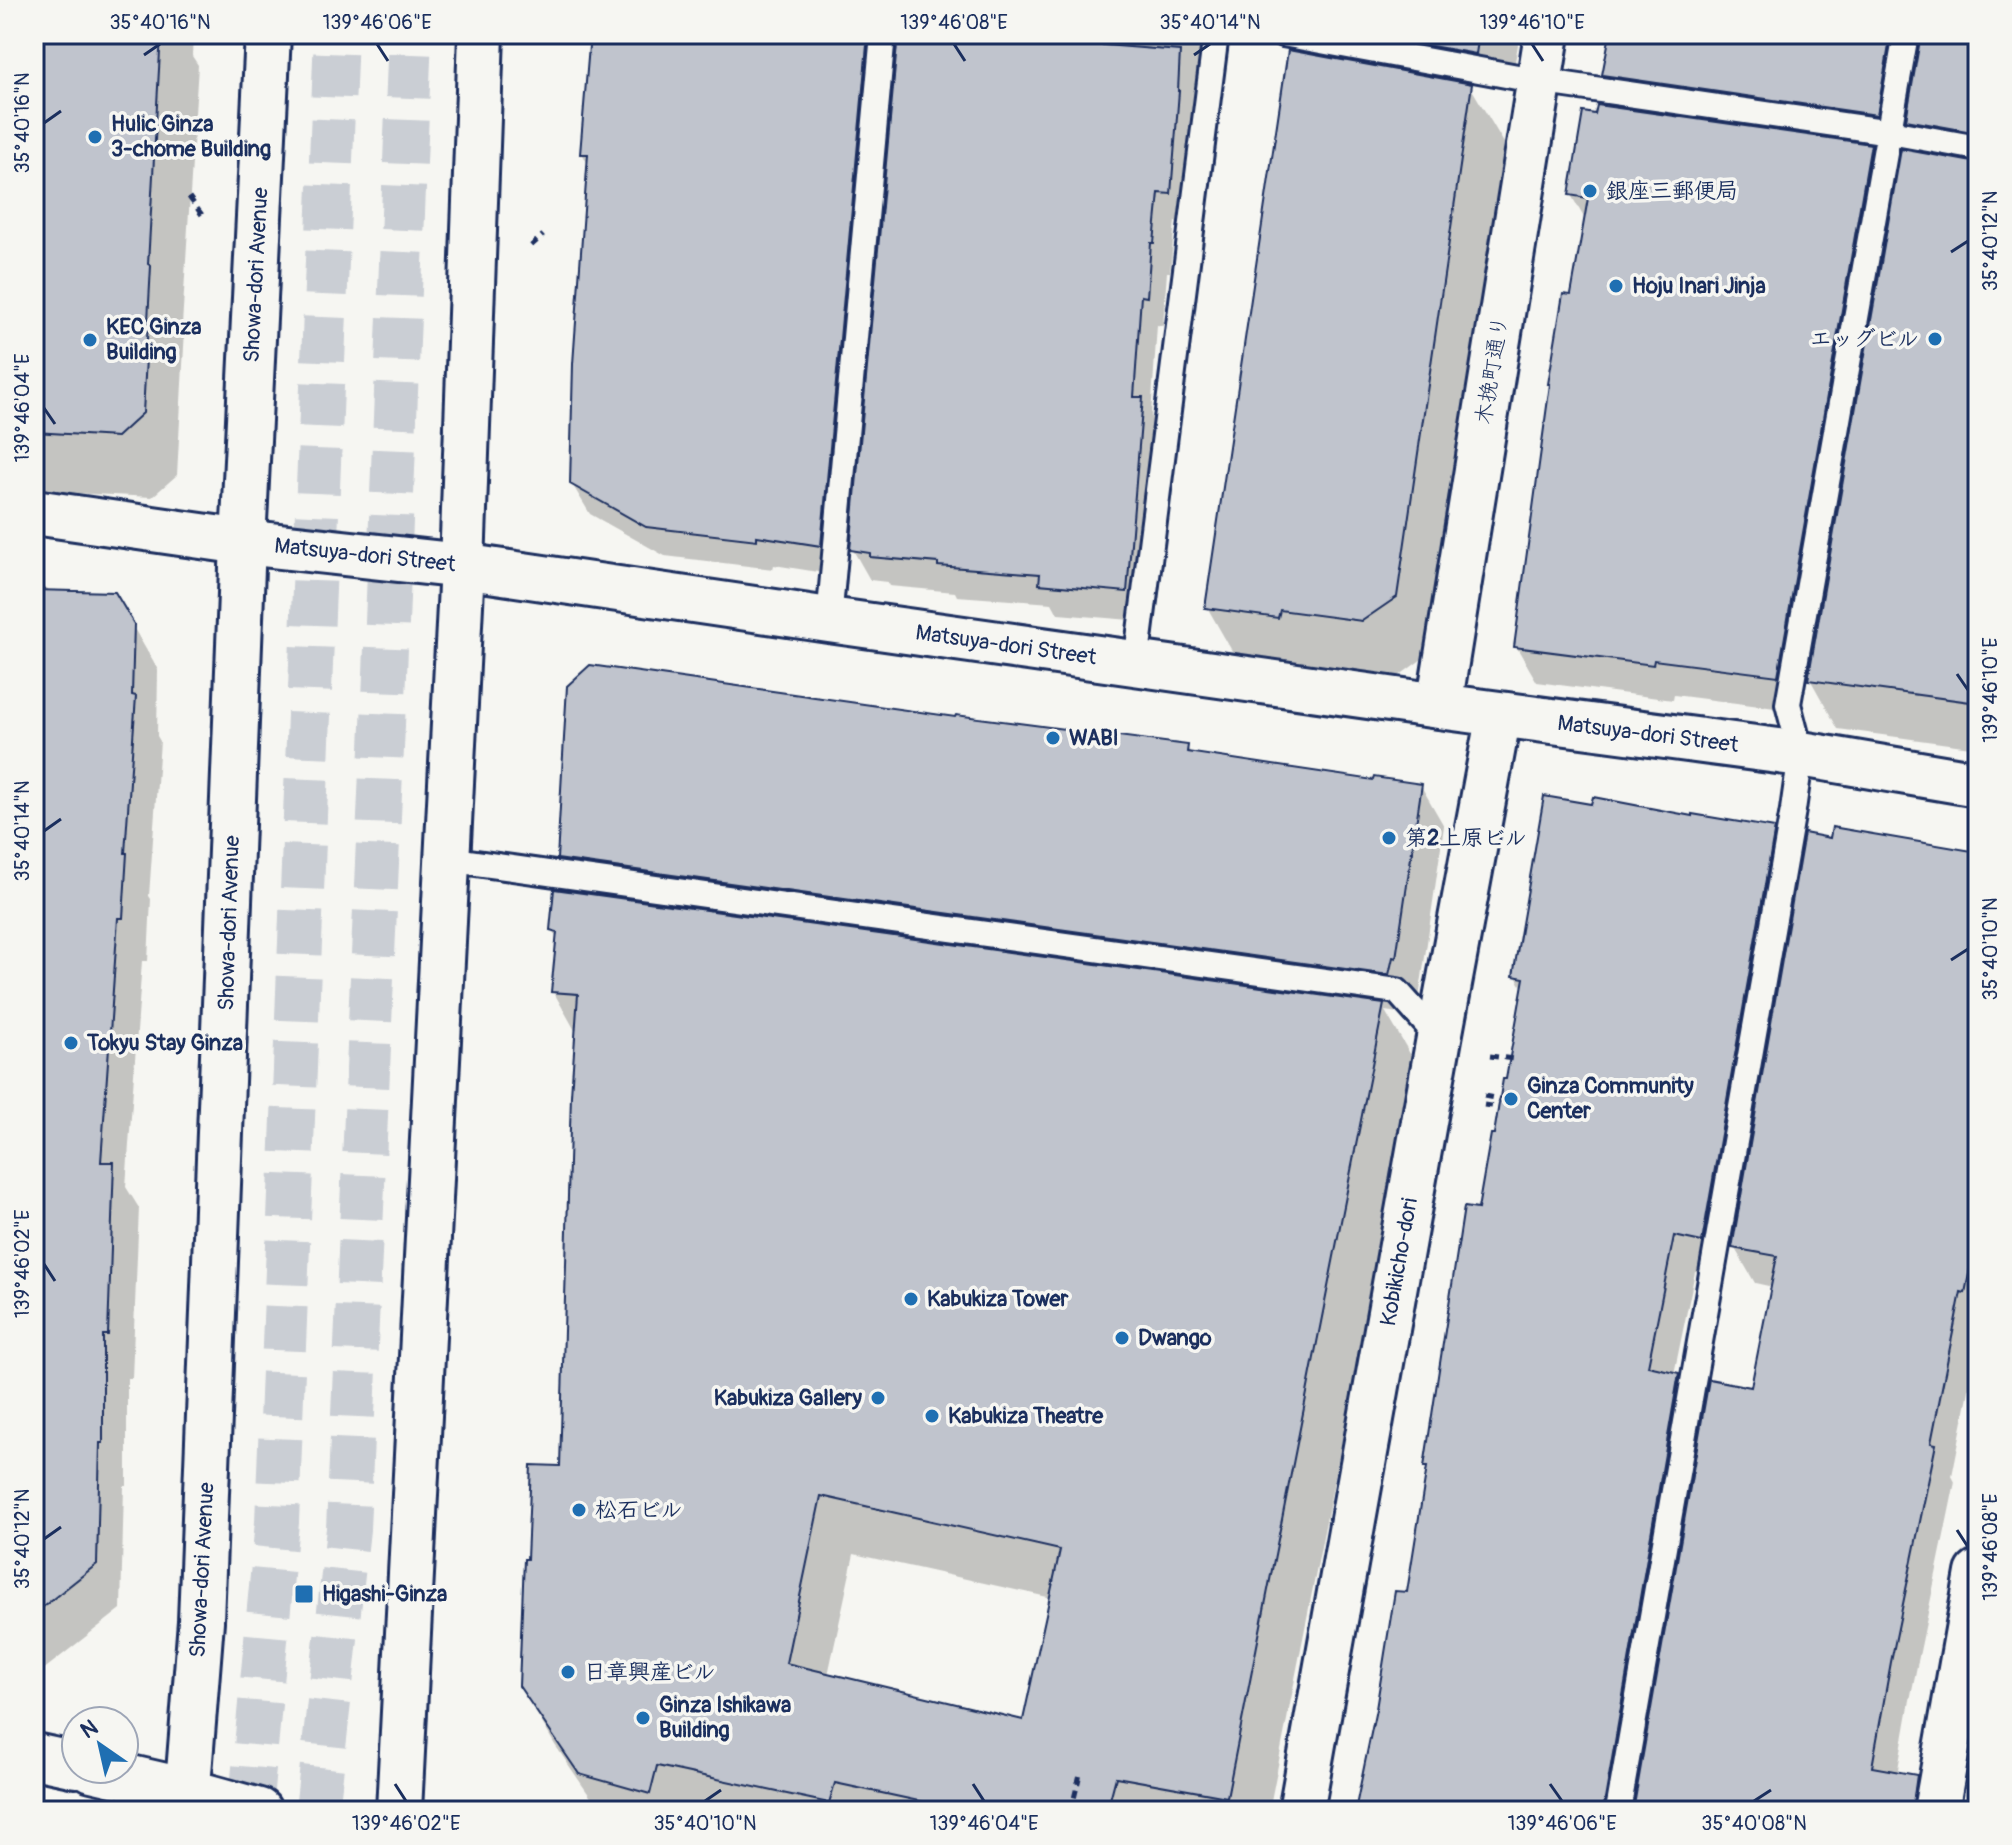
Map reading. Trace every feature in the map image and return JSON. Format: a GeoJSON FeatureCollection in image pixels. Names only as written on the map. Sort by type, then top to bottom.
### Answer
{"type":"FeatureCollection","features":[{"type":"Feature","properties":{"kind":"street","name":"Showa-dori Avenue"},"geometry":{"type":"LineString","coordinates":[[187,1801],[201,1621],[243,542],[268,34]]}},
{"type":"Feature","properties":{"kind":"street"},"geometry":{"type":"LineString","coordinates":[[399,1811],[462,566],[481,34]]}},
{"type":"Feature","properties":{"kind":"street","name":"木挽町通り"},"geometry":{"type":"LineString","coordinates":[[1439,706],[1547,34]]}},
{"type":"Feature","properties":{"kind":"street","name":"Matsuya-dori Street"},"geometry":{"type":"LineString","coordinates":[[34,512],[243,542],[462,566],[1439,706],[1801,754],[1978,784]]}},
{"type":"Feature","properties":{"kind":"street","name":"Kobikicho-dori"},"geometry":{"type":"LineString","coordinates":[[1301,1811],[1499,714]]}},
{"type":"Feature","properties":{"kind":"street"},"geometry":{"type":"LineString","coordinates":[[1936,1811],[1978,1573]]}},
{"type":"Feature","properties":{"kind":"street"},"geometry":{"type":"LineString","coordinates":[[34,1756],[60,1762]]}},
{"type":"Feature","properties":{"kind":"street"},"geometry":{"type":"LineString","coordinates":[[140,1785],[187,1801],[259,1811]]}},
{"type":"Feature","properties":{"kind":"lane"},"geometry":{"type":"LineString","coordinates":[[829,620],[883,34]]}},
{"type":"Feature","properties":{"kind":"lane"},"geometry":{"type":"LineString","coordinates":[[1136,663],[1216,34]]}},
{"type":"Feature","properties":{"kind":"lane"},"geometry":{"type":"LineString","coordinates":[[1283,34],[1539,81],[1890,132],[1978,148]]}},
{"type":"Feature","properties":{"kind":"lane"},"geometry":{"type":"LineString","coordinates":[[1618,1811],[1801,754],[1788,704],[1906,34]]}},
{"type":"Feature","properties":{"kind":"lane"},"geometry":{"type":"LineString","coordinates":[[447,859],[1397,991],[1439,1038]]}},
{"type":"Feature","properties":{"kind":"path"},"geometry":{"type":"LineString","coordinates":[[1484,1096],[1499,1099]]}},
{"type":"Feature","properties":{"kind":"path"},"geometry":{"type":"LineString","coordinates":[[1071,1811],[1080,1774]]}},
{"type":"Feature","properties":{"kind":"building"},"geometry":{"type":"Polygon","coordinates":[[[34,34],[161,34],[143,413],[117,437],[34,432],[34,34]]]}},
{"type":"Feature","properties":{"kind":"building"},"geometry":{"type":"Polygon","coordinates":[[[590,34],[868,34],[821,546],[757,536],[757,540],[646,527],[570,484],[573,364],[588,154],[580,154],[590,34]]]}},
{"type":"Feature","properties":{"kind":"building"},"geometry":{"type":"Polygon","coordinates":[[[898,34],[985,34],[1180,51],[1171,194],[1159,193],[1147,297],[1141,296],[1134,397],[1143,397],[1127,592],[1039,584],[1040,574],[938,566],[938,563],[870,557],[870,553],[850,550],[898,34]]]}},
{"type":"Feature","properties":{"kind":"building"},"geometry":{"type":"Polygon","coordinates":[[[1366,34],[1479,34],[1476,54],[1366,34]]]}},
{"type":"Feature","properties":{"kind":"building"},"geometry":{"type":"Polygon","coordinates":[[[1610,34],[1891,34],[1877,115],[1602,75],[1610,34]]]}},
{"type":"Feature","properties":{"kind":"building"},"geometry":{"type":"Polygon","coordinates":[[[1921,34],[1978,34],[1978,133],[1906,120],[1921,34]]]}},
{"type":"Feature","properties":{"kind":"building"},"geometry":{"type":"Polygon","coordinates":[[[1288,50],[1472,84],[1397,597],[1362,621],[1280,610],[1278,618],[1205,608],[1288,50]]]}},
{"type":"Feature","properties":{"kind":"building"},"geometry":{"type":"Polygon","coordinates":[[[1597,105],[1871,144],[1778,676],[1654,660],[1653,665],[1514,647],[1548,384],[1563,294],[1571,295],[1588,198],[1569,195],[1583,112],[1595,114],[1597,105]]]}},
{"type":"Feature","properties":{"kind":"building"},"geometry":{"type":"Polygon","coordinates":[[[1901,149],[1978,163],[1978,703],[1808,680],[1901,149]]]}},
{"type":"Feature","properties":{"kind":"building"},"geometry":{"type":"Polygon","coordinates":[[[34,590],[115,592],[134,624],[132,695],[136,696],[123,918],[118,918],[101,1162],[114,1162],[108,1335],[103,1335],[103,1443],[100,1443],[97,1564],[34,1614],[34,1373],[39,1253],[34,1253],[34,590]]]}},
{"type":"Feature","properties":{"kind":"building"},"geometry":{"type":"Polygon","coordinates":[[[590,665],[955,717],[1188,745],[1187,752],[1373,780],[1374,777],[1422,784],[1396,958],[1393,957],[1389,975],[557,859],[567,686],[590,665]]]}},
{"type":"Feature","properties":{"kind":"building"},"geometry":{"type":"Polygon","coordinates":[[[1544,796],[1591,804],[1593,797],[1775,828],[1702,1242],[1674,1236],[1648,1366],[1679,1373],[1603,1811],[1355,1811],[1376,1709],[1395,1591],[1407,1592],[1464,1207],[1478,1209],[1491,1134],[1494,1134],[1503,1079],[1506,1079],[1524,978],[1513,976],[1544,796]]]}},
{"type":"Feature","properties":{"kind":"building"},"geometry":{"type":"Polygon","coordinates":[[[1832,827],[1978,852],[1978,1231],[1965,1293],[1961,1292],[1931,1443],[1936,1444],[1872,1767],[1917,1775],[1912,1811],[1633,1811],[1709,1379],[1751,1387],[1777,1256],[1732,1248],[1804,833],[1830,838],[1832,827]]]}},
{"type":"Feature","properties":{"kind":"building","name":"Kabukiza Theatre"},"geometry":{"type":"Polygon","coordinates":[[[554,889],[1384,1004],[1227,1797],[1116,1777],[1107,1811],[965,1811],[835,1783],[829,1803],[657,1766],[650,1794],[579,1774],[519,1686],[531,1465],[560,1466],[571,1095],[578,994],[551,992],[557,932],[550,930],[554,889]],[[821,1496],[786,1663],[1023,1720],[1060,1550],[821,1496]]]}},
{"type":"Feature","properties":{"kind":"tunnel"},"geometry":{"type":"LineString","coordinates":[[250,1811],[277,1522],[336,34]]}},
{"type":"Feature","properties":{"kind":"tunnel"},"geometry":{"type":"LineString","coordinates":[[317,1811],[348,1529],[410,34]]}},
{"type":"Feature","properties":{"kind":"place","name":"Hulic Ginza 3-chome Building"},"geometry":{"type":"Point","coordinates":[95,137]}},
{"type":"Feature","properties":{"kind":"place","name":"銀座三郵便局"},"geometry":{"type":"Point","coordinates":[1590,191]}},
{"type":"Feature","properties":{"kind":"place","name":"Hoju Inari Jinja"},"geometry":{"type":"Point","coordinates":[1616,286]}},
{"type":"Feature","properties":{"kind":"place","name":"エッグビル"},"geometry":{"type":"Point","coordinates":[1935,339]}},
{"type":"Feature","properties":{"kind":"place","name":"KEC Ginza Building"},"geometry":{"type":"Point","coordinates":[90,340]}},
{"type":"Feature","properties":{"kind":"place","name":"WABI"},"geometry":{"type":"Point","coordinates":[1053,738]}},
{"type":"Feature","properties":{"kind":"place","name":"第2上原ビル"},"geometry":{"type":"Point","coordinates":[1389,838]}},
{"type":"Feature","properties":{"kind":"place","name":"Tokyu Stay Ginza"},"geometry":{"type":"Point","coordinates":[71,1043]}},
{"type":"Feature","properties":{"kind":"place","name":"Ginza Community Center"},"geometry":{"type":"Point","coordinates":[1511,1099]}},
{"type":"Feature","properties":{"kind":"place","name":"Kabukiza Tower"},"geometry":{"type":"Point","coordinates":[911,1299]}},
{"type":"Feature","properties":{"kind":"place","name":"Dwango"},"geometry":{"type":"Point","coordinates":[1122,1338]}},
{"type":"Feature","properties":{"kind":"place","name":"Kabukiza Gallery"},"geometry":{"type":"Point","coordinates":[878,1398]}},
{"type":"Feature","properties":{"kind":"place","name":"Kabukiza Theatre"},"geometry":{"type":"Point","coordinates":[932,1416]}},
{"type":"Feature","properties":{"kind":"place","name":"松石ビル"},"geometry":{"type":"Point","coordinates":[579,1510]}},
{"type":"Feature","properties":{"kind":"place","name":"Higashi-Ginza"},"geometry":{"type":"Point","coordinates":[304,1594]}},
{"type":"Feature","properties":{"kind":"place","name":"日章興産ビル"},"geometry":{"type":"Point","coordinates":[568,1672]}},
{"type":"Feature","properties":{"kind":"place","name":"Ginza Ishikawa Building"},"geometry":{"type":"Point","coordinates":[643,1718]}}]}
